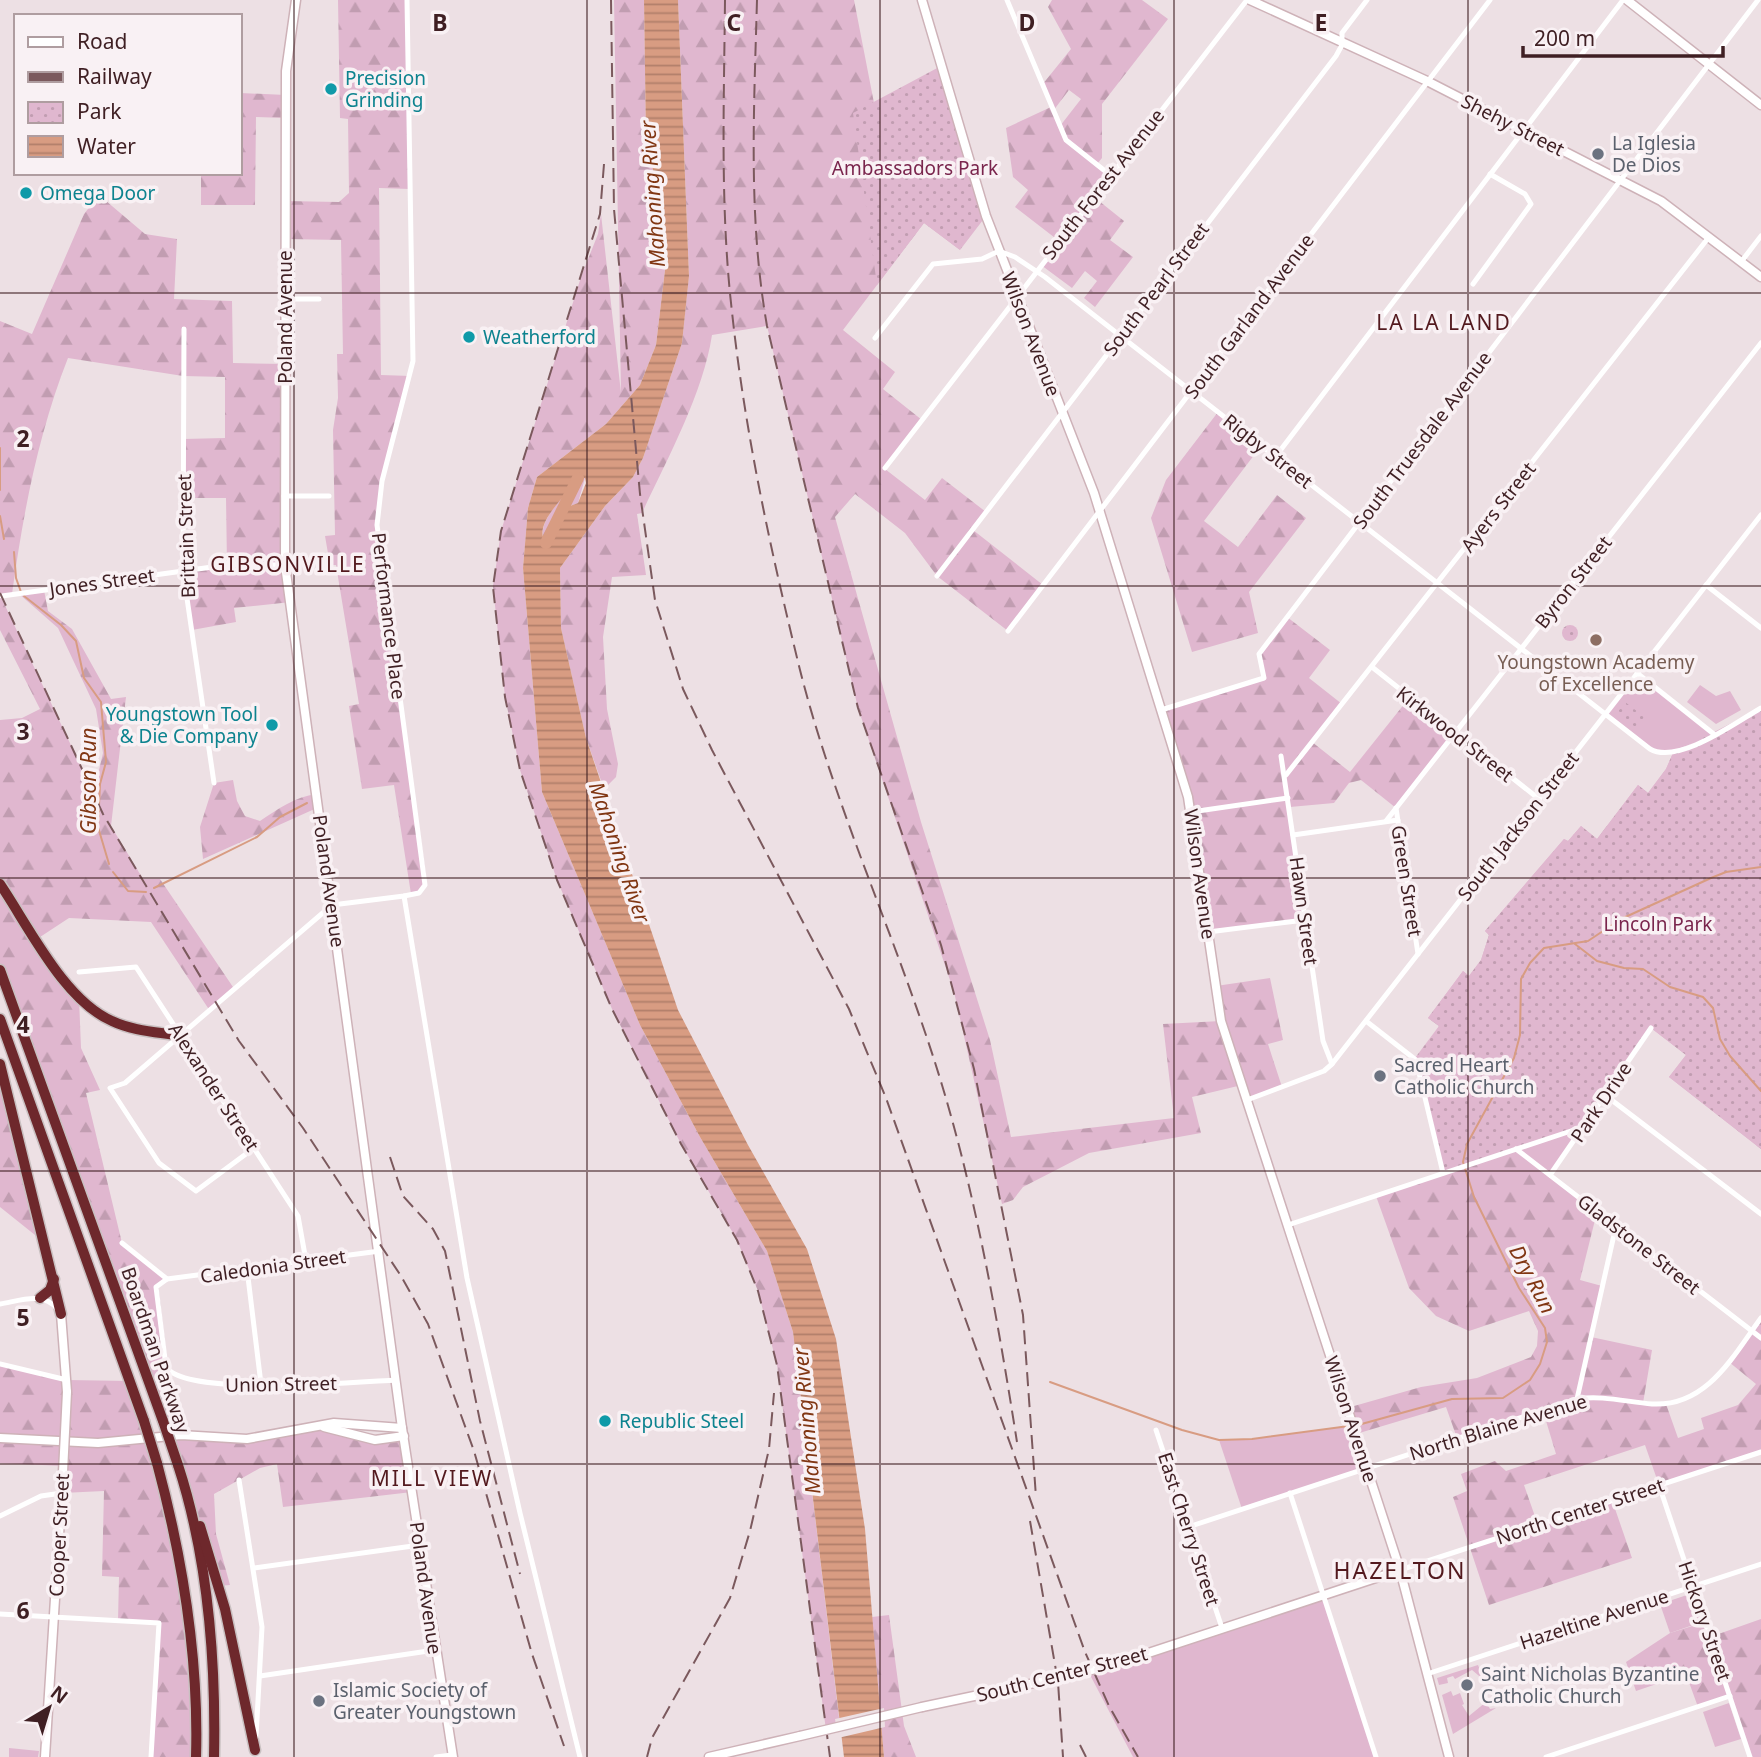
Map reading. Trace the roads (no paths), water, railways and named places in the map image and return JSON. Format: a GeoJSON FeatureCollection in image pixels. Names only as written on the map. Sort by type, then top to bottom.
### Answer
{"type":"FeatureCollection","features":[{"type":"Feature","properties":{"kind":"highway"},"geometry":{"type":"LineString","coordinates":[[0,884],[64,980],[89,1008],[121,1025],[181,1036]]}},
{"type":"Feature","properties":{"kind":"highway","name":"Boardman Parkway"},"geometry":{"type":"LineString","coordinates":[[0,970],[182,1477],[203,1574],[212,1676],[214,1757]]}},
{"type":"Feature","properties":{"kind":"highway","name":"Boardman Parkway"},"geometry":{"type":"LineString","coordinates":[[0,1019],[157,1463],[179,1551],[189,1612],[196,1692],[196,1757]]}},
{"type":"Feature","properties":{"kind":"highway"},"geometry":{"type":"LineString","coordinates":[[0,1065],[61,1314]]}},
{"type":"Feature","properties":{"kind":"highway"},"geometry":{"type":"LineString","coordinates":[[40,1298],[50,1290],[54,1279]]}},
{"type":"Feature","properties":{"kind":"highway"},"geometry":{"type":"LineString","coordinates":[[182,1477],[225,1609],[255,1753]]}},
{"type":"Feature","properties":{"kind":"main road","name":"Poland Avenue"},"geometry":{"type":"LineString","coordinates":[[296,0],[286,71],[285,565],[403,1432],[453,1756]]}},
{"type":"Feature","properties":{"kind":"main road","name":"Wilson Avenue"},"geometry":{"type":"LineString","coordinates":[[922,0],[986,216],[1100,512],[1161,710],[1191,812],[1222,1021],[1400,1570],[1449,1757]]}},
{"type":"Feature","properties":{"kind":"main road","name":"Shehy Street"},"geometry":{"type":"LineString","coordinates":[[1248,0],[1427,81],[1619,179],[1669,206],[1761,277]]}},
{"type":"Feature","properties":{"kind":"main road"},"geometry":{"type":"LineString","coordinates":[[1625,0],[1761,105]]}},
{"type":"Feature","properties":{"kind":"main road","name":"Cooper Street"},"geometry":{"type":"LineString","coordinates":[[45,1757],[67,1392],[61,1314]]}},
{"type":"Feature","properties":{"kind":"main road"},"geometry":{"type":"LineString","coordinates":[[0,1438],[75,1443],[181,1435],[234,1440],[341,1423],[403,1432]]}},
{"type":"Feature","properties":{"kind":"main road"},"geometry":{"type":"LineString","coordinates":[[318,1426],[374,1440],[403,1432]]}},
{"type":"Feature","properties":{"kind":"main road","name":"South Center Street"},"geometry":{"type":"LineString","coordinates":[[709,1757],[1110,1666],[1400,1570]]}},
{"type":"Feature","properties":{"kind":"street","name":"Performance Place"},"geometry":{"type":"LineString","coordinates":[[404,896],[423,890],[426,876],[377,525],[382,481],[413,361],[407,0]]}},
{"type":"Feature","properties":{"kind":"street"},"geometry":{"type":"LineString","coordinates":[[1007,0],[1066,140],[1110,175]]}},
{"type":"Feature","properties":{"kind":"street","name":"South Forest Avenue"},"geometry":{"type":"LineString","coordinates":[[885,468],[1248,0]]}},
{"type":"Feature","properties":{"kind":"street","name":"South Pearl Street"},"geometry":{"type":"LineString","coordinates":[[937,576],[1335,56],[1342,42],[1342,33],[1367,0]]}},
{"type":"Feature","properties":{"kind":"street","name":"South Garland Avenue"},"geometry":{"type":"LineString","coordinates":[[1008,631],[1490,0]]}},
{"type":"Feature","properties":{"kind":"street"},"geometry":{"type":"LineString","coordinates":[[1276,456],[1522,130],[1625,0]]}},
{"type":"Feature","properties":{"kind":"street","name":"South Truesdale Avenue"},"geometry":{"type":"LineString","coordinates":[[1161,710],[1264,678],[1258,658],[1262,649],[1758,0]]}},
{"type":"Feature","properties":{"kind":"street"},"geometry":{"type":"LineString","coordinates":[[1473,284],[1531,204],[1525,194],[1490,174]]}},
{"type":"Feature","properties":{"kind":"street"},"geometry":{"type":"LineString","coordinates":[[1741,262],[1761,236]]}},
{"type":"Feature","properties":{"kind":"street","name":"Ayers Street"},"geometry":{"type":"LineString","coordinates":[[1286,775],[1709,237]]}},
{"type":"Feature","properties":{"kind":"street"},"geometry":{"type":"LineString","coordinates":[[875,338],[933,264],[982,259],[999,251]]}},
{"type":"Feature","properties":{"kind":"street","name":"Rigby Street"},"geometry":{"type":"LineString","coordinates":[[999,251],[1015,257],[1036,271],[1121,336],[1650,749],[1662,755],[1680,751],[1715,735]]}},
{"type":"Feature","properties":{"kind":"street"},"geometry":{"type":"LineString","coordinates":[[285,299],[319,299]]}},
{"type":"Feature","properties":{"kind":"street","name":"Brittain Street"},"geometry":{"type":"LineString","coordinates":[[184,329],[183,571],[214,783]]}},
{"type":"Feature","properties":{"kind":"street","name":"Byron Street"},"geometry":{"type":"LineString","coordinates":[[1385,821],[1761,343]]}},
{"type":"Feature","properties":{"kind":"street"},"geometry":{"type":"LineString","coordinates":[[284,496],[329,496]]}},
{"type":"Feature","properties":{"kind":"street","name":"South Jackson Street"},"geometry":{"type":"LineString","coordinates":[[1247,1100],[1324,1071],[1332,1064],[1761,516]]}},
{"type":"Feature","properties":{"kind":"street","name":"Jones Street"},"geometry":{"type":"LineString","coordinates":[[2,596],[233,564],[285,565]]}},
{"type":"Feature","properties":{"kind":"street"},"geometry":{"type":"LineString","coordinates":[[1706,585],[1761,628]]}},
{"type":"Feature","properties":{"kind":"street","name":"Kirkwood Street"},"geometry":{"type":"LineString","coordinates":[[1372,667],[1539,799]]}},
{"type":"Feature","properties":{"kind":"street"},"geometry":{"type":"LineString","coordinates":[[1637,673],[1715,735],[1761,708]]}},
{"type":"Feature","properties":{"kind":"street","name":"Hawn Street"},"geometry":{"type":"LineString","coordinates":[[1281,756],[1286,775],[1323,1041],[1332,1064]]}},
{"type":"Feature","properties":{"kind":"street"},"geometry":{"type":"LineString","coordinates":[[1191,812],[1288,798]]}},
{"type":"Feature","properties":{"kind":"street","name":"Green Street"},"geometry":{"type":"LineString","coordinates":[[1396,808],[1418,954]]}},
{"type":"Feature","properties":{"kind":"street"},"geometry":{"type":"LineString","coordinates":[[1293,835],[1398,820]]}},
{"type":"Feature","properties":{"kind":"street"},"geometry":{"type":"LineString","coordinates":[[254,1148],[196,1191],[159,1163],[110,1087],[125,1083],[332,905],[404,896],[470,1290],[523,1525],[580,1757]]}},
{"type":"Feature","properties":{"kind":"street"},"geometry":{"type":"LineString","coordinates":[[1208,932],[1306,920]]}},
{"type":"Feature","properties":{"kind":"street","name":"Alexander Street"},"geometry":{"type":"LineString","coordinates":[[79,972],[135,966],[298,1216],[306,1261]]}},
{"type":"Feature","properties":{"kind":"street"},"geometry":{"type":"LineString","coordinates":[[1366,1021],[1416,1060],[1443,1173]]}},
{"type":"Feature","properties":{"kind":"street","name":"Park Drive"},"geometry":{"type":"LineString","coordinates":[[1550,1175],[1651,1028]]}},
{"type":"Feature","properties":{"kind":"street"},"geometry":{"type":"LineString","coordinates":[[1605,1095],[1761,1214]]}},
{"type":"Feature","properties":{"kind":"street"},"geometry":{"type":"LineString","coordinates":[[1288,1225],[1583,1127]]}},
{"type":"Feature","properties":{"kind":"street","name":"Gladstone Street"},"geometry":{"type":"LineString","coordinates":[[1516,1149],[1761,1338]]}},
{"type":"Feature","properties":{"kind":"street"},"geometry":{"type":"LineString","coordinates":[[1577,1399],[1616,1226]]}},
{"type":"Feature","properties":{"kind":"street"},"geometry":{"type":"LineString","coordinates":[[122,1243],[167,1279]]}},
{"type":"Feature","properties":{"kind":"street","name":"Caledonia Street"},"geometry":{"type":"LineString","coordinates":[[167,1279],[380,1251]]}},
{"type":"Feature","properties":{"kind":"street"},"geometry":{"type":"LineString","coordinates":[[247,1269],[261,1384]]}},
{"type":"Feature","properties":{"kind":"street","name":"Union Street"},"geometry":{"type":"LineString","coordinates":[[167,1279],[158,1284],[155,1291],[165,1361],[169,1371],[180,1378],[213,1385],[396,1380]]}},
{"type":"Feature","properties":{"kind":"street"},"geometry":{"type":"LineString","coordinates":[[0,1304],[40,1298],[52,1302],[61,1314]]}},
{"type":"Feature","properties":{"kind":"street","name":"North Blaine Avenue"},"geometry":{"type":"LineString","coordinates":[[1188,1527],[1577,1399],[1595,1397],[1653,1404],[1683,1400],[1703,1390],[1716,1378],[1761,1318]]}},
{"type":"Feature","properties":{"kind":"street"},"geometry":{"type":"LineString","coordinates":[[0,1364],[67,1380]]}},
{"type":"Feature","properties":{"kind":"street","name":"East Cherry Street"},"geometry":{"type":"LineString","coordinates":[[1156,1430],[1222,1628]]}},
{"type":"Feature","properties":{"kind":"street","name":"North Center Street"},"geometry":{"type":"LineString","coordinates":[[1400,1570],[1761,1452]]}},
{"type":"Feature","properties":{"kind":"street"},"geometry":{"type":"LineString","coordinates":[[239,1480],[262,1626],[255,1753]]}},
{"type":"Feature","properties":{"kind":"street","name":"Hickory Street"},"geometry":{"type":"LineString","coordinates":[[1659,1485],[1750,1757]]}},
{"type":"Feature","properties":{"kind":"street"},"geometry":{"type":"LineString","coordinates":[[0,1516],[41,1496],[62,1493]]}},
{"type":"Feature","properties":{"kind":"street"},"geometry":{"type":"LineString","coordinates":[[1290,1493],[1376,1757]]}},
{"type":"Feature","properties":{"kind":"street"},"geometry":{"type":"LineString","coordinates":[[254,1568],[420,1545]]}},
{"type":"Feature","properties":{"kind":"street","name":"Hazeltine Avenue"},"geometry":{"type":"LineString","coordinates":[[1427,1674],[1761,1564]]}},
{"type":"Feature","properties":{"kind":"street"},"geometry":{"type":"LineString","coordinates":[[0,1614],[159,1623],[151,1757]]}},
{"type":"Feature","properties":{"kind":"street"},"geometry":{"type":"LineString","coordinates":[[260,1676],[435,1650]]}},
{"type":"Feature","properties":{"kind":"street"},"geometry":{"type":"LineString","coordinates":[[1546,1757],[1730,1696]]}},
{"type":"Feature","properties":{"kind":"street"},"geometry":{"type":"LineString","coordinates":[[436,1757],[453,1756]]}},
{"type":"Feature","properties":{"kind":"water"},"geometry":{"type":"Polygon","coordinates":[[[644,0],[678,0],[689,276],[682,343],[643,458],[633,477],[605,506],[560,568],[561,628],[586,738],[678,1010],[748,1145],[807,1249],[836,1339],[865,1529],[884,1757],[844,1757],[793,1332],[767,1251],[700,1137],[640,1025],[542,792],[523,568],[528,508],[537,477],[606,424],[640,385],[656,345],[666,262],[659,197],[646,139],[644,0]],[[580,478],[550,514],[545,522],[543,537],[570,506],[578,503],[586,483],[585,478],[580,478]]]}},
{"type":"Feature","properties":{"kind":"waterway","name":"Gibson Run"},"geometry":{"type":"LineString","coordinates":[[0,448],[0,490]]}},
{"type":"Feature","properties":{"kind":"waterway","name":"Mahoning River"},"geometry":{"type":"LineString","coordinates":[[546,543],[578,478]]}},
{"type":"Feature","properties":{"kind":"waterway","name":"Gibson Run"},"geometry":{"type":"LineString","coordinates":[[0,516],[4,539]]}},
{"type":"Feature","properties":{"kind":"waterway","name":"Gibson Run"},"geometry":{"type":"LineString","coordinates":[[14,552],[16,578],[21,592]]}},
{"type":"Feature","properties":{"kind":"waterway","name":"Gibson Run"},"geometry":{"type":"LineString","coordinates":[[24,596],[61,625],[76,641],[84,678],[101,702],[106,762],[100,784],[98,827],[109,864]]}},
{"type":"Feature","properties":{"kind":"waterway","name":"Gibson Run"},"geometry":{"type":"LineString","coordinates":[[154,888],[257,837],[280,817],[307,803]]}},
{"type":"Feature","properties":{"kind":"waterway","name":"Dry Run"},"geometry":{"type":"LineString","coordinates":[[1358,1425],[1452,1399],[1503,1398],[1530,1380],[1540,1364],[1547,1342],[1545,1328],[1519,1288],[1474,1197],[1463,1162],[1467,1144],[1514,1058],[1520,1035],[1521,979],[1530,963],[1544,948],[1588,941],[1621,919],[1711,878],[1726,872],[1761,867]]}},
{"type":"Feature","properties":{"kind":"waterway","name":"Gibson Run"},"geometry":{"type":"LineString","coordinates":[[113,872],[128,891],[146,892]]}},
{"type":"Feature","properties":{"kind":"waterway"},"geometry":{"type":"LineString","coordinates":[[1575,944],[1597,961],[1624,968],[1643,969],[1670,987],[1703,997],[1713,1008],[1720,1039],[1730,1056],[1761,1091]]}},
{"type":"Feature","properties":{"kind":"waterway","name":"Dry Run"},"geometry":{"type":"LineString","coordinates":[[1050,1382],[1182,1430],[1219,1440],[1252,1439],[1349,1426]]}},
{"type":"Feature","properties":{"kind":"railway"},"geometry":{"type":"LineString","coordinates":[[611,0],[614,209],[640,494],[655,600],[683,689],[712,750],[849,1009],[886,1098],[1085,1652],[1109,1706],[1138,1757]]}},
{"type":"Feature","properties":{"kind":"railway"},"geometry":{"type":"LineString","coordinates":[[725,0],[724,156],[728,273],[737,357],[769,537],[800,670],[831,775],[907,981],[942,1085],[986,1262],[1017,1442]]}},
{"type":"Feature","properties":{"kind":"railway"},"geometry":{"type":"LineString","coordinates":[[757,0],[755,204],[767,326],[858,708],[941,945],[974,1069],[1023,1315],[1036,1497]]}},
{"type":"Feature","properties":{"kind":"railway"},"geometry":{"type":"LineString","coordinates":[[604,164],[600,214],[501,531],[493,587],[505,697],[520,770],[557,880],[612,1009],[681,1144],[737,1240],[758,1291],[777,1365],[830,1757]]}},
{"type":"Feature","properties":{"kind":"railway"},"geometry":{"type":"LineString","coordinates":[[0,593],[103,814],[239,1041],[303,1128],[401,1276],[428,1324],[474,1451],[532,1654],[564,1746]]}},
{"type":"Feature","properties":{"kind":"railway"},"geometry":{"type":"LineString","coordinates":[[390,1157],[403,1196],[433,1229],[445,1251],[480,1421],[520,1574]]}},
{"type":"Feature","properties":{"kind":"railway"},"geometry":{"type":"LineString","coordinates":[[647,1757],[652,1738],[730,1598],[750,1531],[769,1449],[774,1393]]}},
{"type":"Feature","properties":{"kind":"railway"},"geometry":{"type":"LineString","coordinates":[[1030,1521],[1058,1682],[1063,1757]]}},
{"type":"Feature","properties":{"kind":"railway"},"geometry":{"type":"LineString","coordinates":[[1080,1745],[1086,1757]]}},
{"type":"Feature","properties":{"kind":"place","name":"Precision Grinding"},"geometry":{"type":"Point","coordinates":[331,89]}},
{"type":"Feature","properties":{"kind":"place","name":"La Iglesia De Dios"},"geometry":{"type":"Point","coordinates":[1598,154]}},
{"type":"Feature","properties":{"kind":"place","name":"Omega Door"},"geometry":{"type":"Point","coordinates":[26,193]}},
{"type":"Feature","properties":{"kind":"place","name":"Weatherford"},"geometry":{"type":"Point","coordinates":[469,337]}},
{"type":"Feature","properties":{"kind":"place","name":"Youngstown Academy of Excellence"},"geometry":{"type":"Point","coordinates":[1596,640]}},
{"type":"Feature","properties":{"kind":"place","name":"Youngstown Tool & Die Company"},"geometry":{"type":"Point","coordinates":[272,725]}},
{"type":"Feature","properties":{"kind":"place","name":"Sacred Heart Catholic Church"},"geometry":{"type":"Point","coordinates":[1380,1076]}},
{"type":"Feature","properties":{"kind":"place","name":"Republic Steel"},"geometry":{"type":"Point","coordinates":[605,1421]}},
{"type":"Feature","properties":{"kind":"place","name":"Saint Nicholas Byzantine Catholic Church"},"geometry":{"type":"Point","coordinates":[1467,1685]}},
{"type":"Feature","properties":{"kind":"place","name":"Islamic Society of Greater Youngstown"},"geometry":{"type":"Point","coordinates":[319,1701]}},
{"type":"Feature","properties":{"kind":"district","name":"LA LA LAND"},"geometry":{"type":"Point","coordinates":[1444,322]}},
{"type":"Feature","properties":{"kind":"district","name":"GIBSONVILLE"},"geometry":{"type":"Point","coordinates":[288,564]}},
{"type":"Feature","properties":{"kind":"district","name":"MILL VIEW"},"geometry":{"type":"Point","coordinates":[432,1478]}},
{"type":"Feature","properties":{"kind":"district","name":"HAZELTON"},"geometry":{"type":"Point","coordinates":[1400,1570]}},
{"type":"Feature","properties":{"kind":"park label","name":"Ambassadors Park"},"geometry":{"type":"Point","coordinates":[915,168]}},
{"type":"Feature","properties":{"kind":"park label","name":"Lincoln Park"},"geometry":{"type":"Point","coordinates":[1658,924]}}]}
